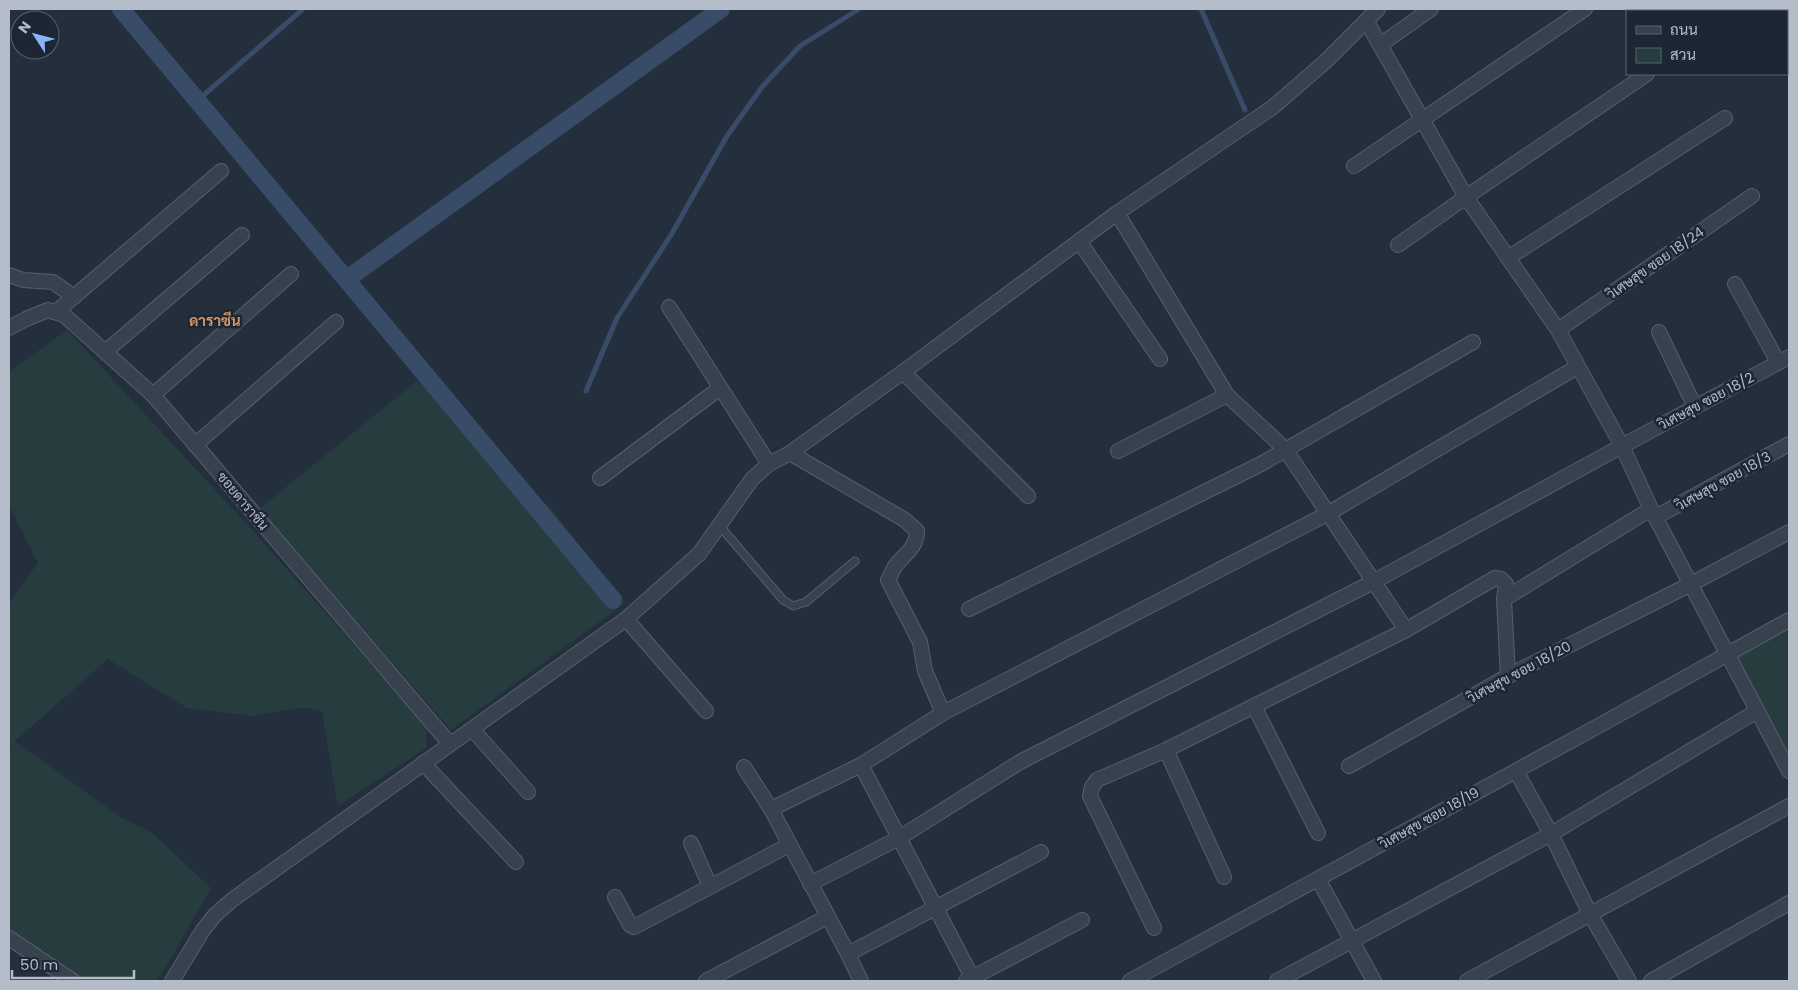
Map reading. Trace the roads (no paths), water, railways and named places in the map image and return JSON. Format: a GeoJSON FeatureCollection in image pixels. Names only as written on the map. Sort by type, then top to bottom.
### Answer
{"type":"FeatureCollection","features":[{"type":"Feature","properties":{"kind":"street"},"geometry":{"type":"LineString","coordinates":[[172,981],[215,914],[240,894],[626,619],[699,554],[752,479],[768,464],[790,453],[903,372],[1078,240],[1273,107],[1326,62],[1378,9]]}},
{"type":"Feature","properties":{"kind":"street"},"geometry":{"type":"LineString","coordinates":[[1380,44],[1431,9]]}},
{"type":"Feature","properties":{"kind":"street"},"geometry":{"type":"LineString","coordinates":[[1354,166],[1585,9]]}},
{"type":"Feature","properties":{"kind":"street"},"geometry":{"type":"LineString","coordinates":[[1367,22],[1466,197],[1558,330],[1622,446],[1653,513],[1789,771]]}},
{"type":"Feature","properties":{"kind":"street"},"geometry":{"type":"LineString","coordinates":[[1398,245],[1646,75]]}},
{"type":"Feature","properties":{"kind":"street"},"geometry":{"type":"LineString","coordinates":[[1508,258],[1725,118]]}},
{"type":"Feature","properties":{"kind":"street"},"geometry":{"type":"LineString","coordinates":[[9,328],[48,310],[56,312],[221,171]]}},
{"type":"Feature","properties":{"kind":"street","name":"วิเศษสุข ซอย 18/24"},"geometry":{"type":"LineString","coordinates":[[1558,330],[1752,196]]}},
{"type":"Feature","properties":{"kind":"street"},"geometry":{"type":"LineString","coordinates":[[1117,213],[1227,394],[1285,449],[1406,630]]}},
{"type":"Feature","properties":{"kind":"street"},"geometry":{"type":"LineString","coordinates":[[105,352],[242,235]]}},
{"type":"Feature","properties":{"kind":"street"},"geometry":{"type":"LineString","coordinates":[[1078,240],[1160,359]]}},
{"type":"Feature","properties":{"kind":"street"},"geometry":{"type":"LineString","coordinates":[[152,395],[290,274]]}},
{"type":"Feature","properties":{"kind":"street"},"geometry":{"type":"LineString","coordinates":[[9,275],[23,280],[53,282],[74,297]]}},
{"type":"Feature","properties":{"kind":"street"},"geometry":{"type":"LineString","coordinates":[[1735,284],[1784,360]]}},
{"type":"Feature","properties":{"kind":"street"},"geometry":{"type":"LineString","coordinates":[[669,307],[768,464]]}},
{"type":"Feature","properties":{"kind":"street","name":"ซอยดาราซีน"},"geometry":{"type":"LineString","coordinates":[[56,312],[64,315],[152,395],[450,744]]}},
{"type":"Feature","properties":{"kind":"street"},"geometry":{"type":"LineString","coordinates":[[195,445],[336,322]]}},
{"type":"Feature","properties":{"kind":"street"},"geometry":{"type":"LineString","coordinates":[[1659,332],[1695,407]]}},
{"type":"Feature","properties":{"kind":"street"},"geometry":{"type":"LineString","coordinates":[[968,609],[1261,464],[1473,342]]}},
{"type":"Feature","properties":{"kind":"street","name":"วิเศษสุข ซอย 18/2"},"geometry":{"type":"LineString","coordinates":[[810,884],[899,838],[1020,762],[1373,582],[1784,360]]}},
{"type":"Feature","properties":{"kind":"street"},"geometry":{"type":"LineString","coordinates":[[771,809],[861,765],[943,713],[1329,513],[1577,367]]}},
{"type":"Feature","properties":{"kind":"street"},"geometry":{"type":"LineString","coordinates":[[903,372],[1028,496]]}},
{"type":"Feature","properties":{"kind":"street"},"geometry":{"type":"LineString","coordinates":[[600,478],[720,388]]}},
{"type":"Feature","properties":{"kind":"street"},"geometry":{"type":"LineString","coordinates":[[1118,451],[1227,394]]}},
{"type":"Feature","properties":{"kind":"street","name":"วิเศษสุข ซอย 18/3"},"geometry":{"type":"LineString","coordinates":[[1504,599],[1653,513],[1789,444]]}},
{"type":"Feature","properties":{"kind":"street"},"geometry":{"type":"LineString","coordinates":[[790,453],[905,520],[917,532],[917,540],[895,567],[888,580],[920,642],[925,671],[943,713]]}},
{"type":"Feature","properties":{"kind":"street","name":"วิเศษสุข ซอย 18/20"},"geometry":{"type":"LineString","coordinates":[[1349,766],[1508,676],[1691,584],[1789,532]]}},
{"type":"Feature","properties":{"kind":"street"},"geometry":{"type":"LineString","coordinates":[[1154,928],[1090,796],[1092,787],[1098,780],[1166,750],[1406,630],[1495,578],[1501,579],[1506,584],[1504,599],[1508,676]]}},
{"type":"Feature","properties":{"kind":"street"},"geometry":{"type":"LineString","coordinates":[[626,619],[706,711]]}},
{"type":"Feature","properties":{"kind":"street","name":"วิเศษสุข ซอย 18/19"},"geometry":{"type":"LineString","coordinates":[[1130,981],[1789,620]]}},
{"type":"Feature","properties":{"kind":"street"},"geometry":{"type":"LineString","coordinates":[[1254,706],[1318,833]]}},
{"type":"Feature","properties":{"kind":"street"},"geometry":{"type":"LineString","coordinates":[[1277,981],[1551,834],[1757,711]]}},
{"type":"Feature","properties":{"kind":"street"},"geometry":{"type":"LineString","coordinates":[[472,729],[528,792]]}},
{"type":"Feature","properties":{"kind":"street"},"geometry":{"type":"LineString","coordinates":[[1166,750],[1224,877]]}},
{"type":"Feature","properties":{"kind":"street"},"geometry":{"type":"LineString","coordinates":[[423,764],[516,862]]}},
{"type":"Feature","properties":{"kind":"street"},"geometry":{"type":"LineString","coordinates":[[861,765],[971,980],[1082,920]]}},
{"type":"Feature","properties":{"kind":"street"},"geometry":{"type":"LineString","coordinates":[[744,766],[771,809],[861,981]]}},
{"type":"Feature","properties":{"kind":"street"},"geometry":{"type":"LineString","coordinates":[[1516,771],[1551,834],[1590,914],[1628,981]]}},
{"type":"Feature","properties":{"kind":"street"},"geometry":{"type":"LineString","coordinates":[[1468,981],[1789,806]]}},
{"type":"Feature","properties":{"kind":"street"},"geometry":{"type":"LineString","coordinates":[[691,843],[710,886]]}},
{"type":"Feature","properties":{"kind":"street"},"geometry":{"type":"LineString","coordinates":[[615,897],[630,925],[634,927],[790,844]]}},
{"type":"Feature","properties":{"kind":"street"},"geometry":{"type":"LineString","coordinates":[[848,954],[1041,852]]}},
{"type":"Feature","properties":{"kind":"street"},"geometry":{"type":"LineString","coordinates":[[1318,879],[1374,981]]}},
{"type":"Feature","properties":{"kind":"street"},"geometry":{"type":"LineString","coordinates":[[1652,981],[1789,904]]}},
{"type":"Feature","properties":{"kind":"street"},"geometry":{"type":"LineString","coordinates":[[706,981],[827,917]]}},
{"type":"Feature","properties":{"kind":"street"},"geometry":{"type":"LineString","coordinates":[[9,938],[73,981]]}},
{"type":"Feature","properties":{"kind":"lane"},"geometry":{"type":"LineString","coordinates":[[719,525],[783,600],[793,606],[806,602],[855,561]]}},
{"type":"Feature","properties":{"kind":"waterway"},"geometry":{"type":"LineString","coordinates":[[121,9],[613,600]]}},
{"type":"Feature","properties":{"kind":"waterway"},"geometry":{"type":"LineString","coordinates":[[198,100],[303,9]]}},
{"type":"Feature","properties":{"kind":"waterway"},"geometry":{"type":"LineString","coordinates":[[347,279],[721,9]]}},
{"type":"Feature","properties":{"kind":"waterway"},"geometry":{"type":"LineString","coordinates":[[586,391],[617,318],[671,235],[727,136],[762,87],[800,46],[859,9]]}},
{"type":"Feature","properties":{"kind":"waterway"},"geometry":{"type":"LineString","coordinates":[[1201,9],[1245,110]]}},
{"type":"Feature","properties":{"kind":"district","name":"ดาราซีน"},"geometry":{"type":"Point","coordinates":[215,320]}}]}
